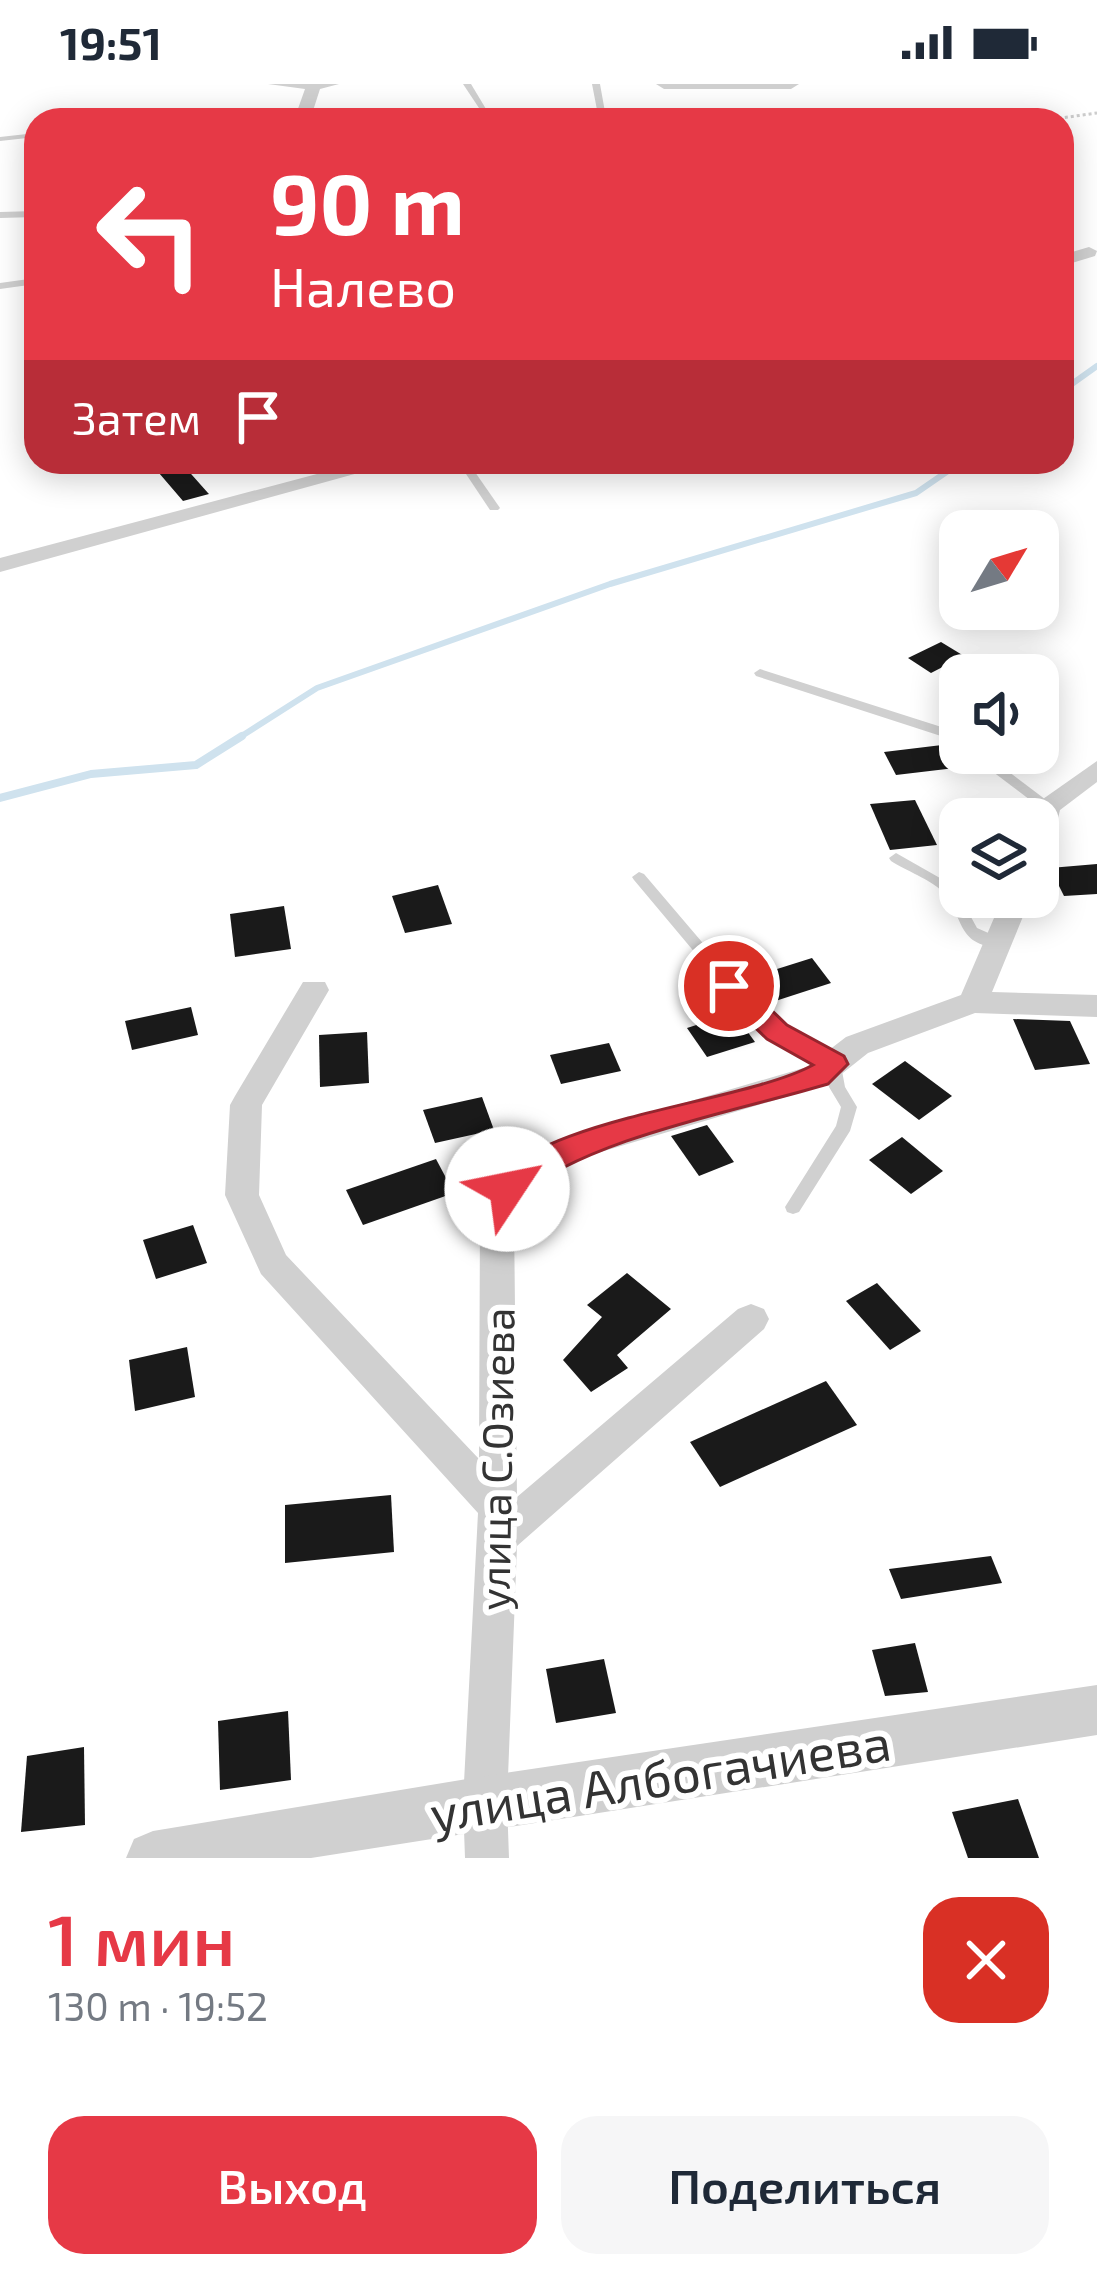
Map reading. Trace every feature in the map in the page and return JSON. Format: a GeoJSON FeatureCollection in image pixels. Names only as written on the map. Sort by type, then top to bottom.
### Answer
{"type":"FeatureCollection","features":[{"type":"Feature","properties":{"kind":"street"},"geometry":{"type":"LineString","coordinates":[[276,84],[331,84]]}},
{"type":"Feature","properties":{"kind":"street"},"geometry":{"type":"LineString","coordinates":[[664,84],[791,84]]}},
{"type":"Feature","properties":{"kind":"street"},"geometry":{"type":"LineString","coordinates":[[1074,257],[1089,252]]}},
{"type":"Feature","properties":{"kind":"street"},"geometry":{"type":"LineString","coordinates":[[0,566],[342,474]]}},
{"type":"Feature","properties":{"kind":"street"},"geometry":{"type":"LineString","coordinates":[[1058,798],[1097,770]]}},
{"type":"Feature","properties":{"kind":"street"},"geometry":{"type":"LineString","coordinates":[[973,1002],[1009,918]]}},
{"type":"Feature","properties":{"kind":"street"},"geometry":{"type":"LineString","coordinates":[[314,989],[246,1105],[242,1195],[273,1264],[498,1522],[751,1318]]}},
{"type":"Feature","properties":{"kind":"street","name":"улица С.Озиева"},"geometry":{"type":"LineString","coordinates":[[487,1858],[484,1802],[498,1522],[497,1215],[507,1189],[534,1166],[574,1148],[818,1076],[856,1045],[973,1002],[1097,1006]]}},
{"type":"Feature","properties":{"kind":"street","name":"улица Албогачиева"},"geometry":{"type":"LineString","coordinates":[[153,1858],[484,1802],[1097,1710]]}},
{"type":"Feature","properties":{"kind":"lane"},"geometry":{"type":"LineString","coordinates":[[471,474],[494,508]]}},
{"type":"Feature","properties":{"kind":"lane"},"geometry":{"type":"LineString","coordinates":[[760,673],[939,731]]}},
{"type":"Feature","properties":{"kind":"lane"},"geometry":{"type":"LineString","coordinates":[[1004,774],[1036,798]]}},
{"type":"Feature","properties":{"kind":"lane"},"geometry":{"type":"LineString","coordinates":[[896,858],[949,889],[972,932],[998,944]]}},
{"type":"Feature","properties":{"kind":"lane"},"geometry":{"type":"LineString","coordinates":[[639,877],[748,1006],[777,1032],[834,1064],[838,1087],[849,1107],[844,1127],[793,1207]]}},
{"type":"Feature","properties":{"kind":"building"},"geometry":{"type":"Polygon","coordinates":[[[160,474],[191,474],[209,494],[183,501],[160,474]]]}},
{"type":"Feature","properties":{"kind":"building"},"geometry":{"type":"Polygon","coordinates":[[[941,642],[961,654],[939,654],[939,669],[931,673],[908,658],[941,642]]]}},
{"type":"Feature","properties":{"kind":"building"},"geometry":{"type":"Polygon","coordinates":[[[939,745],[939,770],[896,775],[884,752],[939,745]]]}},
{"type":"Feature","properties":{"kind":"building"},"geometry":{"type":"Polygon","coordinates":[[[915,800],[937,845],[890,850],[870,804],[915,800]]]}},
{"type":"Feature","properties":{"kind":"building"},"geometry":{"type":"Polygon","coordinates":[[[1097,864],[1097,894],[1064,896],[1059,867],[1097,864]]]}},
{"type":"Feature","properties":{"kind":"building"},"geometry":{"type":"Polygon","coordinates":[[[438,885],[452,924],[405,933],[392,896],[438,885]]]}},
{"type":"Feature","properties":{"kind":"building"},"geometry":{"type":"Polygon","coordinates":[[[284,906],[291,949],[235,957],[230,914],[284,906]]]}},
{"type":"Feature","properties":{"kind":"building"},"geometry":{"type":"Polygon","coordinates":[[[812,958],[831,983],[763,1005],[742,980],[812,958]]]}},
{"type":"Feature","properties":{"kind":"building"},"geometry":{"type":"Polygon","coordinates":[[[191,1007],[198,1035],[132,1050],[125,1021],[191,1007]]]}},
{"type":"Feature","properties":{"kind":"building"},"geometry":{"type":"Polygon","coordinates":[[[734,1013],[755,1042],[707,1057],[687,1028],[734,1013]]]}},
{"type":"Feature","properties":{"kind":"building"},"geometry":{"type":"Polygon","coordinates":[[[1013,1019],[1070,1021],[1090,1064],[1035,1070],[1013,1019]]]}},
{"type":"Feature","properties":{"kind":"building"},"geometry":{"type":"Polygon","coordinates":[[[367,1032],[369,1083],[320,1087],[319,1035],[367,1032]]]}},
{"type":"Feature","properties":{"kind":"building"},"geometry":{"type":"Polygon","coordinates":[[[609,1043],[621,1071],[561,1084],[550,1055],[609,1043]]]}},
{"type":"Feature","properties":{"kind":"building"},"geometry":{"type":"Polygon","coordinates":[[[905,1061],[952,1096],[919,1120],[872,1084],[905,1061]]]}},
{"type":"Feature","properties":{"kind":"building"},"geometry":{"type":"Polygon","coordinates":[[[482,1097],[494,1130],[435,1143],[423,1110],[482,1097]]]}},
{"type":"Feature","properties":{"kind":"building"},"geometry":{"type":"Polygon","coordinates":[[[707,1125],[734,1162],[699,1176],[671,1136],[707,1125]]]}},
{"type":"Feature","properties":{"kind":"building"},"geometry":{"type":"Polygon","coordinates":[[[902,1137],[943,1171],[911,1194],[869,1160],[902,1137]]]}},
{"type":"Feature","properties":{"kind":"building"},"geometry":{"type":"Polygon","coordinates":[[[436,1159],[454,1193],[363,1225],[346,1190],[436,1159]]]}},
{"type":"Feature","properties":{"kind":"building"},"geometry":{"type":"Polygon","coordinates":[[[193,1225],[207,1263],[156,1279],[143,1240],[193,1225]]]}},
{"type":"Feature","properties":{"kind":"building"},"geometry":{"type":"Polygon","coordinates":[[[627,1273],[671,1309],[617,1355],[628,1368],[591,1392],[563,1360],[602,1317],[587,1305],[627,1273]]]}},
{"type":"Feature","properties":{"kind":"building"},"geometry":{"type":"Polygon","coordinates":[[[877,1283],[921,1331],[890,1350],[846,1301],[877,1283]]]}},
{"type":"Feature","properties":{"kind":"building"},"geometry":{"type":"Polygon","coordinates":[[[187,1347],[195,1397],[135,1411],[129,1360],[187,1347]]]}},
{"type":"Feature","properties":{"kind":"building"},"geometry":{"type":"Polygon","coordinates":[[[826,1381],[857,1425],[720,1487],[690,1442],[826,1381]]]}},
{"type":"Feature","properties":{"kind":"building"},"geometry":{"type":"Polygon","coordinates":[[[391,1495],[394,1552],[285,1563],[285,1505],[391,1495]]]}},
{"type":"Feature","properties":{"kind":"building"},"geometry":{"type":"Polygon","coordinates":[[[991,1556],[1002,1583],[901,1599],[889,1569],[991,1556]]]}},
{"type":"Feature","properties":{"kind":"building"},"geometry":{"type":"Polygon","coordinates":[[[915,1643],[928,1692],[885,1696],[872,1650],[915,1643]]]}},
{"type":"Feature","properties":{"kind":"building"},"geometry":{"type":"Polygon","coordinates":[[[604,1659],[616,1713],[556,1723],[546,1669],[604,1659]]]}},
{"type":"Feature","properties":{"kind":"building"},"geometry":{"type":"Polygon","coordinates":[[[288,1711],[291,1780],[220,1790],[218,1721],[288,1711]]]}},
{"type":"Feature","properties":{"kind":"building"},"geometry":{"type":"Polygon","coordinates":[[[84,1747],[85,1825],[21,1832],[27,1756],[84,1747]]]}},
{"type":"Feature","properties":{"kind":"building"},"geometry":{"type":"Polygon","coordinates":[[[1018,1799],[1039,1858],[968,1858],[952,1812],[1018,1799]]]}},
{"type":"Feature","properties":{"kind":"waterway"},"geometry":{"type":"LineString","coordinates":[[1074,382],[1097,366]]}},
{"type":"Feature","properties":{"kind":"waterway"},"geometry":{"type":"LineString","coordinates":[[237,739],[317,688],[610,584],[916,493],[944,474]]}},
{"type":"Feature","properties":{"kind":"waterway"},"geometry":{"type":"LineString","coordinates":[[0,798],[91,774],[196,765],[242,736]]}},
{"type":"Feature","properties":{"kind":"route"},"geometry":{"type":"LineString","coordinates":[[507,1189],[534,1166],[618,1131],[818,1076],[834,1064],[777,1032],[729,986]]}}]}
